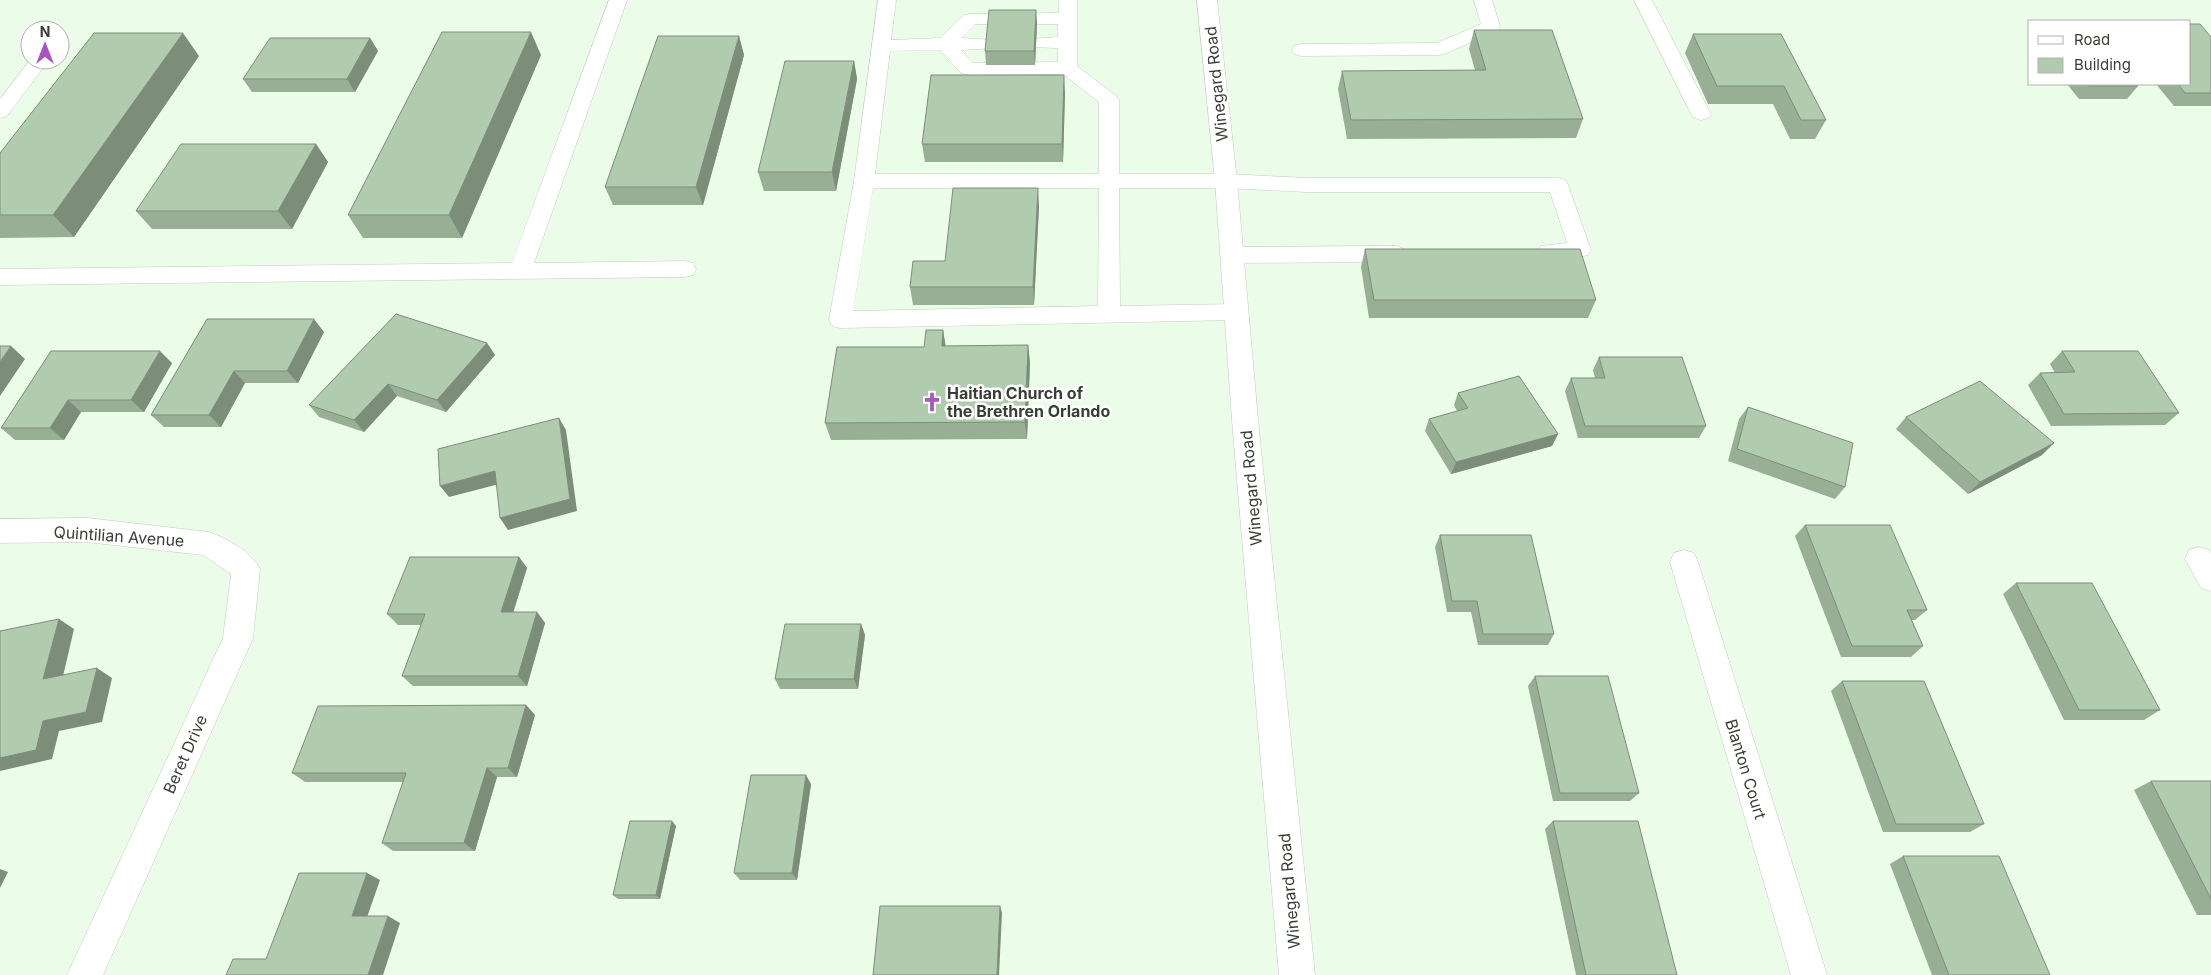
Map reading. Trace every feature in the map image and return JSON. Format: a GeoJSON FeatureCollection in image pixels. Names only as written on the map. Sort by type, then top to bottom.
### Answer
{"type":"FeatureCollection","features":[{"type":"Feature","properties":{"kind":"street","name":"Winegard Road"},"geometry":{"type":"LineString","coordinates":[[1207,0],[1226,181],[1236,312],[1297,975]]}},
{"type":"Feature","properties":{"kind":"street","name":"Quintilian Avenue"},"geometry":{"type":"LineString","coordinates":[[0,531],[87,530],[209,544]]}},
{"type":"Feature","properties":{"kind":"street","name":"Beret Drive"},"geometry":{"type":"LineString","coordinates":[[84,975],[238,638],[246,569],[209,544]]}},
{"type":"Feature","properties":{"kind":"street","name":"Blanton Court"},"geometry":{"type":"LineString","coordinates":[[1684,562],[1808,975]]}},
{"type":"Feature","properties":{"kind":"lane"},"geometry":{"type":"LineString","coordinates":[[520,271],[618,0]]}},
{"type":"Feature","properties":{"kind":"lane"},"geometry":{"type":"LineString","coordinates":[[887,0],[864,181],[840,320],[1236,312]]}},
{"type":"Feature","properties":{"kind":"lane"},"geometry":{"type":"LineString","coordinates":[[1301,50],[1440,48],[1491,26],[1483,0]]}},
{"type":"Feature","properties":{"kind":"lane"},"geometry":{"type":"LineString","coordinates":[[1643,0],[1682,80],[1701,114]]}},
{"type":"Feature","properties":{"kind":"lane"},"geometry":{"type":"LineString","coordinates":[[946,44],[970,19],[1068,9],[1067,68]]}},
{"type":"Feature","properties":{"kind":"lane"},"geometry":{"type":"LineString","coordinates":[[1036,43],[1068,42]]}},
{"type":"Feature","properties":{"kind":"lane"},"geometry":{"type":"LineString","coordinates":[[946,44],[968,69],[1067,68],[1109,100],[1109,314]]}},
{"type":"Feature","properties":{"kind":"lane"},"geometry":{"type":"LineString","coordinates":[[882,46],[988,44]]}},
{"type":"Feature","properties":{"kind":"lane"},"geometry":{"type":"LineString","coordinates":[[0,112],[32,70]]}},
{"type":"Feature","properties":{"kind":"lane"},"geometry":{"type":"LineString","coordinates":[[864,181],[1226,181],[1307,185],[1558,185],[1580,250],[1532,251]]}},
{"type":"Feature","properties":{"kind":"lane"},"geometry":{"type":"LineString","coordinates":[[1231,255],[1416,253]]}},
{"type":"Feature","properties":{"kind":"lane"},"geometry":{"type":"LineString","coordinates":[[0,277],[686,269]]}},
{"type":"Feature","properties":{"kind":"building"},"geometry":{"type":"Polygon","coordinates":[[[989,10],[1036,10],[1034,51],[985,51],[989,10]]]}},
{"type":"Feature","properties":{"kind":"building"},"geometry":{"type":"Polygon","coordinates":[[[2191,24],[2200,24],[2211,37],[2211,93],[2185,93],[2179,85],[2191,85],[2191,24]]]}},
{"type":"Feature","properties":{"kind":"building"},"geometry":{"type":"Polygon","coordinates":[[[1474,30],[1552,30],[1583,119],[1351,120],[1342,71],[1486,70],[1474,30]]]}},
{"type":"Feature","properties":{"kind":"building"},"geometry":{"type":"Polygon","coordinates":[[[442,32],[531,32],[449,215],[348,215],[442,32]]]}},
{"type":"Feature","properties":{"kind":"building"},"geometry":{"type":"Polygon","coordinates":[[[94,33],[183,33],[53,215],[0,215],[0,153],[65,70],[70,70],[70,64],[94,33]]]}},
{"type":"Feature","properties":{"kind":"building"},"geometry":{"type":"Polygon","coordinates":[[[1693,34],[1781,34],[1826,120],[1801,120],[1784,86],[1717,86],[1693,34]]]}},
{"type":"Feature","properties":{"kind":"building"},"geometry":{"type":"Polygon","coordinates":[[[658,36],[739,36],[696,187],[605,187],[658,36]]]}},
{"type":"Feature","properties":{"kind":"building"},"geometry":{"type":"Polygon","coordinates":[[[270,38],[370,38],[347,79],[243,79],[270,38]]]}},
{"type":"Feature","properties":{"kind":"building"},"geometry":{"type":"Polygon","coordinates":[[[785,61],[854,61],[832,172],[758,172],[785,61]]]}},
{"type":"Feature","properties":{"kind":"building"},"geometry":{"type":"Polygon","coordinates":[[[931,75],[1064,75],[1062,144],[922,144],[931,75]]]}},
{"type":"Feature","properties":{"kind":"building"},"geometry":{"type":"Polygon","coordinates":[[[2088,85],[2138,86],[2089,86],[2088,85]]]}},
{"type":"Feature","properties":{"kind":"building"},"geometry":{"type":"Polygon","coordinates":[[[181,144],[316,144],[278,211],[136,211],[181,144]]]}},
{"type":"Feature","properties":{"kind":"building"},"geometry":{"type":"Polygon","coordinates":[[[953,188],[1038,188],[1033,287],[910,287],[913,261],[945,261],[953,188]]]}},
{"type":"Feature","properties":{"kind":"building"},"geometry":{"type":"Polygon","coordinates":[[[1365,249],[1580,249],[1596,300],[1374,300],[1365,249]]]}},
{"type":"Feature","properties":{"kind":"building"},"geometry":{"type":"Polygon","coordinates":[[[396,314],[487,343],[437,400],[388,384],[354,420],[309,405],[396,314]]]}},
{"type":"Feature","properties":{"kind":"building"},"geometry":{"type":"Polygon","coordinates":[[[207,319],[314,319],[287,371],[234,371],[209,415],[151,415],[207,319]]]}},
{"type":"Feature","properties":{"kind":"building","name":"Haitian Church of the Brethren Orlando"},"geometry":{"type":"Polygon","coordinates":[[[926,330],[943,330],[942,346],[1028,345],[1025,422],[825,423],[837,347],[924,347],[926,330]]]}},
{"type":"Feature","properties":{"kind":"building"},"geometry":{"type":"Polygon","coordinates":[[[0,346],[11,346],[0,362],[0,346]]]}},
{"type":"Feature","properties":{"kind":"building"},"geometry":{"type":"Polygon","coordinates":[[[51,351],[160,351],[131,400],[68,400],[50,428],[1,428],[51,351]]]}},
{"type":"Feature","properties":{"kind":"building"},"geometry":{"type":"Polygon","coordinates":[[[2062,351],[2138,351],[2179,413],[2064,414],[2040,373],[2075,372],[2062,351]]]}},
{"type":"Feature","properties":{"kind":"building"},"geometry":{"type":"Polygon","coordinates":[[[1599,357],[1682,357],[1706,426],[1585,426],[1571,378],[1605,378],[1599,357]]]}},
{"type":"Feature","properties":{"kind":"building"},"geometry":{"type":"Polygon","coordinates":[[[1519,376],[1558,434],[1456,462],[1429,419],[1468,408],[1458,393],[1519,376]]]}},
{"type":"Feature","properties":{"kind":"building"},"geometry":{"type":"Polygon","coordinates":[[[1980,381],[2054,443],[1980,482],[1906,417],[1980,381]]]}},
{"type":"Feature","properties":{"kind":"building"},"geometry":{"type":"Polygon","coordinates":[[[1748,407],[1853,443],[1845,487],[1737,449],[1748,407]]]}},
{"type":"Feature","properties":{"kind":"building"},"geometry":{"type":"Polygon","coordinates":[[[559,418],[570,499],[500,518],[495,471],[440,486],[438,449],[559,418]]]}},
{"type":"Feature","properties":{"kind":"building"},"geometry":{"type":"Polygon","coordinates":[[[1805,525],[1890,525],[1927,610],[1907,610],[1923,646],[1852,646],[1805,525]]]}},
{"type":"Feature","properties":{"kind":"building"},"geometry":{"type":"Polygon","coordinates":[[[1440,535],[1531,535],[1554,634],[1483,634],[1477,601],[1452,601],[1440,535]]]}},
{"type":"Feature","properties":{"kind":"building"},"geometry":{"type":"Polygon","coordinates":[[[410,557],[519,557],[501,612],[537,612],[518,676],[402,676],[425,614],[387,614],[410,557]]]}},
{"type":"Feature","properties":{"kind":"building"},"geometry":{"type":"Polygon","coordinates":[[[2016,583],[2092,583],[2160,710],[2079,710],[2016,583]]]}},
{"type":"Feature","properties":{"kind":"building"},"geometry":{"type":"Polygon","coordinates":[[[59,619],[43,679],[97,668],[86,712],[43,721],[36,750],[0,758],[0,631],[59,619]]]}},
{"type":"Feature","properties":{"kind":"building"},"geometry":{"type":"Polygon","coordinates":[[[785,624],[861,624],[854,679],[775,679],[785,624]]]}},
{"type":"Feature","properties":{"kind":"building"},"geometry":{"type":"Polygon","coordinates":[[[1535,676],[1608,676],[1639,793],[1560,793],[1535,676]]]}},
{"type":"Feature","properties":{"kind":"building"},"geometry":{"type":"Polygon","coordinates":[[[1842,681],[1924,681],[1984,824],[1896,824],[1842,681]]]}},
{"type":"Feature","properties":{"kind":"building"},"geometry":{"type":"Polygon","coordinates":[[[526,705],[508,768],[487,768],[464,843],[382,843],[406,773],[292,773],[318,706],[526,705]]]}},
{"type":"Feature","properties":{"kind":"building"},"geometry":{"type":"Polygon","coordinates":[[[751,775],[806,775],[792,873],[734,873],[751,775]]]}},
{"type":"Feature","properties":{"kind":"building"},"geometry":{"type":"Polygon","coordinates":[[[2151,781],[2211,781],[2211,899],[2151,781]]]}},
{"type":"Feature","properties":{"kind":"building"},"geometry":{"type":"Polygon","coordinates":[[[630,821],[672,821],[656,895],[613,895],[630,821]]]}},
{"type":"Feature","properties":{"kind":"building"},"geometry":{"type":"Polygon","coordinates":[[[1553,821],[1638,821],[1677,975],[1586,975],[1553,821]]]}},
{"type":"Feature","properties":{"kind":"building"},"geometry":{"type":"Polygon","coordinates":[[[1903,856],[1999,856],[2050,975],[1949,975],[1903,856]]]}},
{"type":"Feature","properties":{"kind":"building"},"geometry":{"type":"Polygon","coordinates":[[[299,873],[367,873],[352,916],[388,916],[368,975],[226,975],[233,959],[266,959],[299,873]]]}},
{"type":"Feature","properties":{"kind":"building"},"geometry":{"type":"Polygon","coordinates":[[[880,906],[1000,906],[997,975],[873,975],[880,906]]]}},
{"type":"Feature","properties":{"kind":"place","name":"Haitian Church of the Brethren Orlando"},"geometry":{"type":"Point","coordinates":[932,402]}}]}
